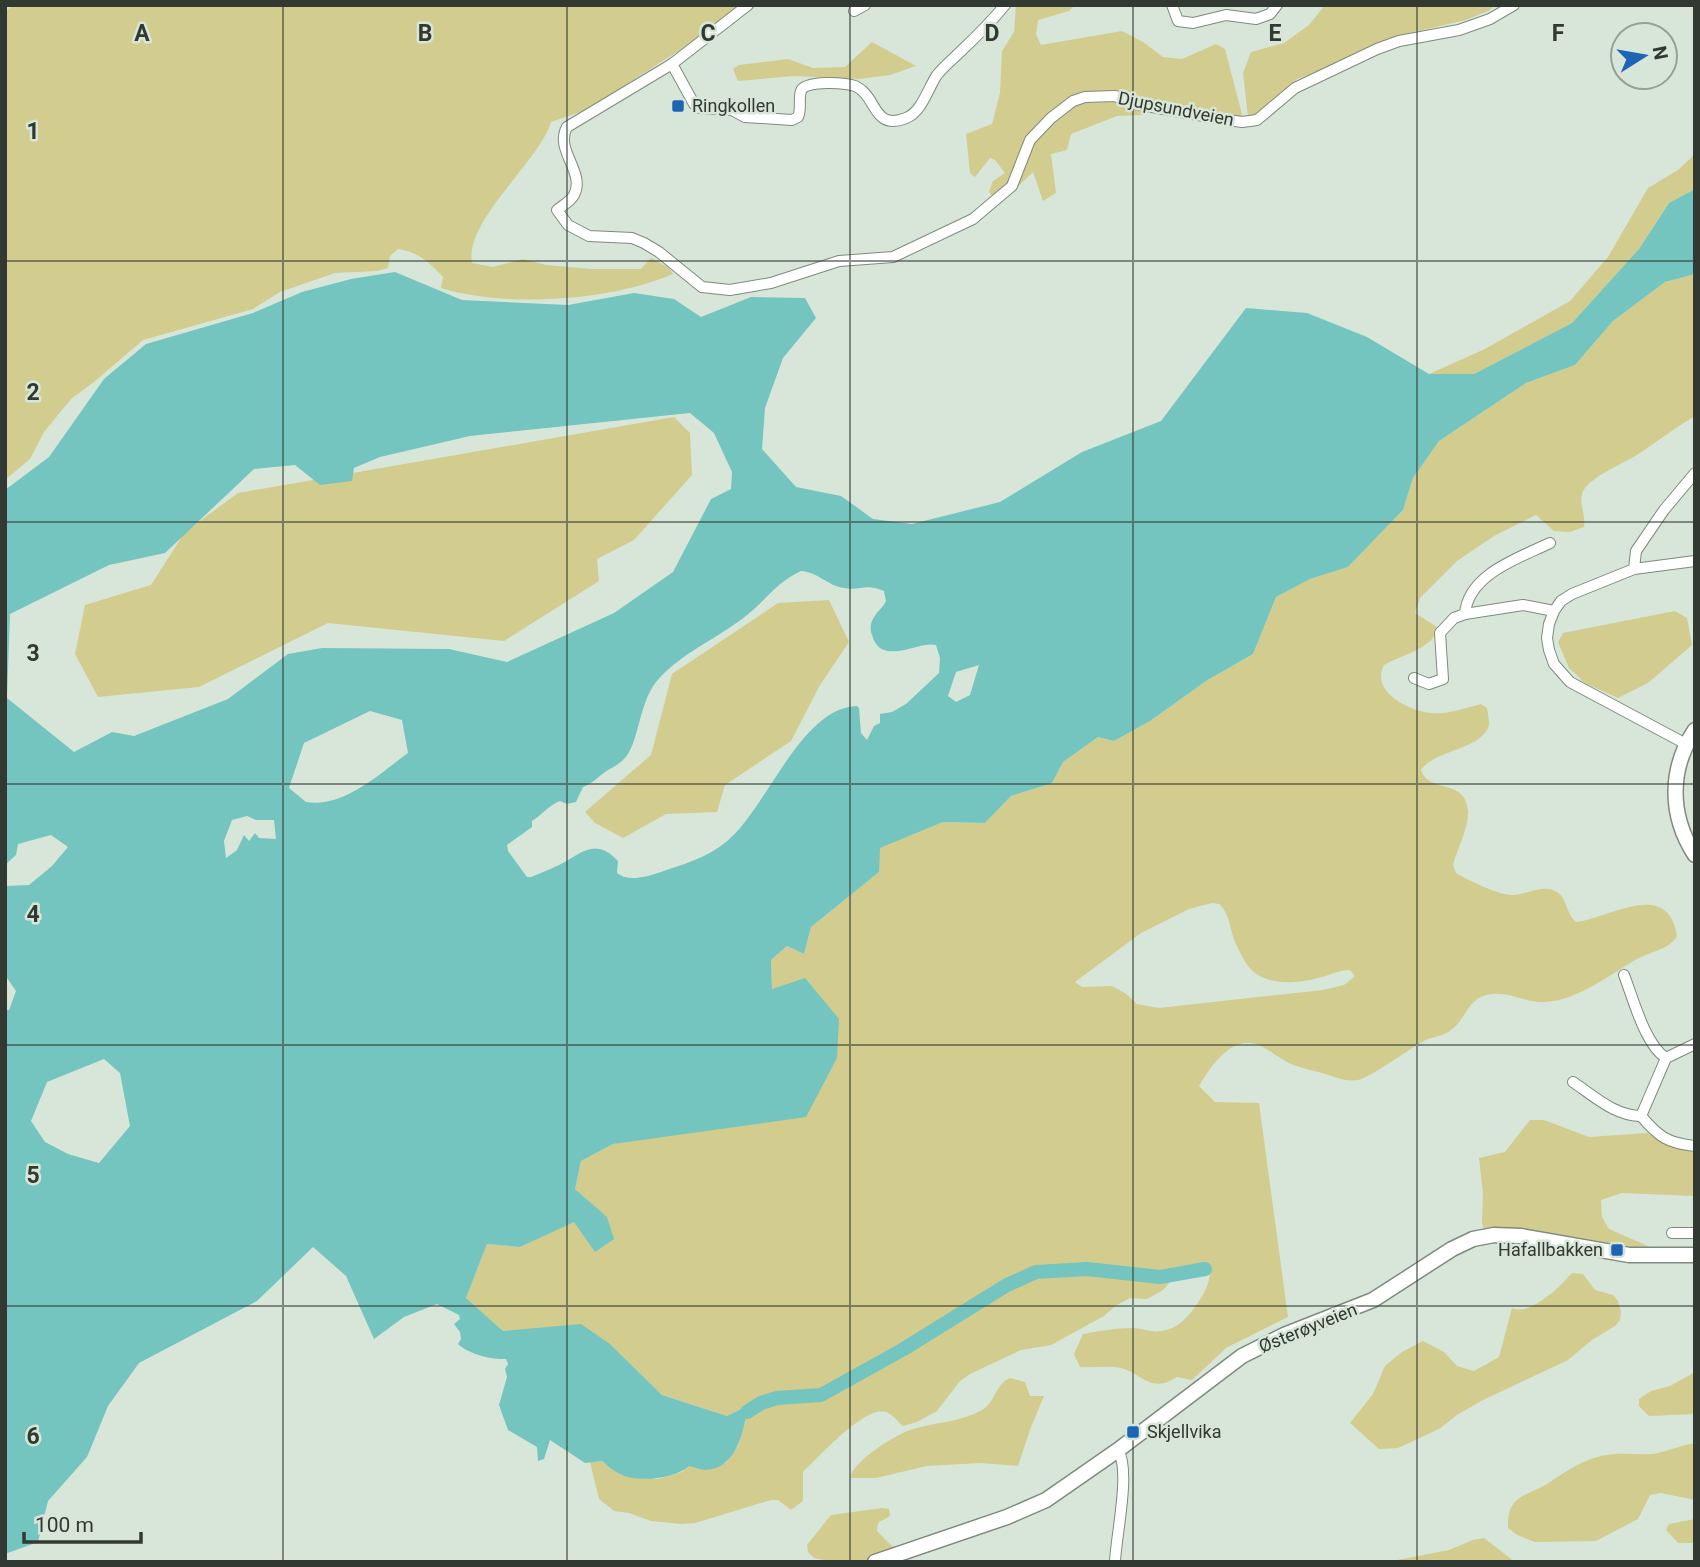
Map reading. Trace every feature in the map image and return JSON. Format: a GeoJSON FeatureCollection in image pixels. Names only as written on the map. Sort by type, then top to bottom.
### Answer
{"type":"FeatureCollection","features":[{"type":"Feature","properties":{"kind":"main road"},"geometry":{"type":"LineString","coordinates":[[1695,730],[1686,744],[1676,775],[1675,800],[1682,833],[1695,855]]}},
{"type":"Feature","properties":{"kind":"main road","name":"Østerøyveien"},"geometry":{"type":"LineString","coordinates":[[875,1562],[1034,1506],[1118,1450],[1248,1352],[1365,1304],[1392,1290],[1452,1249],[1473,1239],[1494,1235],[1521,1236],[1629,1255],[1695,1255]]}},
{"type":"Feature","properties":{"kind":"street"},"geometry":{"type":"LineString","coordinates":[[748,5],[672,64],[694,104],[700,108],[732,110],[745,117],[792,120],[799,117],[803,87],[810,84],[842,83],[855,85],[862,90],[877,114],[890,121],[906,118],[916,111],[939,73],[1005,5]]}},
{"type":"Feature","properties":{"kind":"street"},"geometry":{"type":"LineString","coordinates":[[853,11],[865,5]]}},
{"type":"Feature","properties":{"kind":"street"},"geometry":{"type":"LineString","coordinates":[[1172,5],[1178,21],[1193,23],[1226,15],[1256,19],[1270,14],[1277,5]]}},
{"type":"Feature","properties":{"kind":"street","name":"Djupsundveien"},"geometry":{"type":"LineString","coordinates":[[672,64],[567,127],[564,131],[565,153],[574,168],[575,191],[572,198],[557,210],[568,225],[580,232],[589,236],[632,238],[659,251],[702,287],[730,290],[771,283],[839,261],[893,257],[973,219],[1012,186],[1030,140],[1051,118],[1073,101],[1085,97],[1115,96],[1135,104],[1214,118],[1242,122],[1257,120],[1295,88],[1377,48],[1399,41],[1460,30],[1490,19],[1514,5]]}},
{"type":"Feature","properties":{"kind":"street"},"geometry":{"type":"LineString","coordinates":[[1634,569],[1636,551],[1664,510],[1695,473]]}},
{"type":"Feature","properties":{"kind":"street"},"geometry":{"type":"LineString","coordinates":[[1465,614],[1466,600],[1495,570],[1550,543]]}},
{"type":"Feature","properties":{"kind":"street"},"geometry":{"type":"LineString","coordinates":[[1686,744],[1570,682],[1554,664],[1549,650],[1549,624],[1561,601],[1572,593],[1634,569],[1695,561]]}},
{"type":"Feature","properties":{"kind":"street"},"geometry":{"type":"LineString","coordinates":[[1415,678],[1429,684],[1443,679],[1440,633],[1454,618],[1523,605],[1554,611]]}},
{"type":"Feature","properties":{"kind":"street"},"geometry":{"type":"LineString","coordinates":[[1625,975],[1640,1019],[1659,1054],[1665,1058]]}},
{"type":"Feature","properties":{"kind":"street"},"geometry":{"type":"LineString","coordinates":[[1641,1116],[1665,1058],[1695,1044]]}},
{"type":"Feature","properties":{"kind":"street"},"geometry":{"type":"LineString","coordinates":[[1573,1082],[1616,1111],[1641,1116],[1664,1139],[1695,1146]]}},
{"type":"Feature","properties":{"kind":"street"},"geometry":{"type":"LineString","coordinates":[[1672,1233],[1695,1233]]}},
{"type":"Feature","properties":{"kind":"street"},"geometry":{"type":"LineString","coordinates":[[1115,1562],[1123,1476],[1122,1458],[1118,1450]]}},
{"type":"Feature","properties":{"kind":"shaded area"},"geometry":{"type":"Polygon","coordinates":[[[13,5],[740,5],[680,50],[586,110],[551,122],[544,138],[490,210],[473,247],[472,263],[493,267],[523,259],[546,265],[592,269],[641,269],[651,258],[669,268],[673,274],[648,283],[589,296],[558,299],[496,298],[441,288],[443,277],[433,267],[423,258],[398,249],[390,256],[388,268],[335,273],[280,292],[253,309],[143,340],[71,399],[44,432],[30,459],[5,480],[5,12],[13,5]]]}},
{"type":"Feature","properties":{"kind":"shaded area"},"geometry":{"type":"Polygon","coordinates":[[[1016,5],[1075,5],[1069,11],[1038,20],[1036,34],[1041,45],[1122,31],[1163,57],[1182,59],[1216,44],[1225,49],[1243,118],[1149,109],[1143,115],[1117,116],[1071,134],[1067,150],[1051,154],[1056,193],[1043,201],[1033,172],[1002,202],[994,199],[989,192],[993,181],[1005,173],[995,160],[990,158],[975,177],[970,173],[966,134],[992,124],[1000,93],[1002,51],[1014,32],[1016,5]]]}},
{"type":"Feature","properties":{"kind":"shaded area"},"geometry":{"type":"Polygon","coordinates":[[[1325,5],[1494,5],[1490,10],[1466,20],[1401,35],[1371,46],[1333,67],[1297,79],[1266,114],[1248,117],[1243,73],[1251,52],[1284,43],[1309,25],[1325,5]]]}},
{"type":"Feature","properties":{"kind":"shaded area"},"geometry":{"type":"Polygon","coordinates":[[[872,42],[916,66],[890,75],[859,79],[794,76],[738,81],[733,69],[739,65],[788,59],[813,68],[845,67],[872,42]]]}},
{"type":"Feature","properties":{"kind":"shaded area"},"geometry":{"type":"Polygon","coordinates":[[[1695,154],[1695,189],[1669,203],[1639,249],[1572,323],[1474,374],[1429,374],[1485,349],[1570,301],[1608,257],[1648,188],[1678,170],[1695,154]]]}},
{"type":"Feature","properties":{"kind":"shaded area"},"geometry":{"type":"Polygon","coordinates":[[[1695,274],[1695,416],[1585,488],[1581,498],[1584,527],[1570,532],[1554,531],[1536,515],[1494,536],[1457,561],[1420,598],[1415,613],[1437,627],[1431,640],[1417,650],[1384,665],[1381,675],[1387,692],[1412,708],[1437,713],[1481,704],[1487,708],[1489,725],[1481,737],[1435,758],[1421,770],[1431,782],[1454,790],[1466,801],[1468,818],[1453,865],[1456,873],[1499,893],[1517,895],[1539,889],[1555,891],[1562,897],[1576,922],[1635,906],[1650,905],[1662,908],[1671,918],[1677,936],[1674,940],[1570,997],[1538,1002],[1499,994],[1483,996],[1473,1002],[1456,1026],[1448,1032],[1426,1040],[1358,1080],[1340,1079],[1295,1065],[1259,1045],[1249,1043],[1240,1044],[1223,1054],[1199,1086],[1215,1102],[1259,1103],[1288,1317],[1226,1348],[1192,1380],[1177,1377],[1167,1382],[1151,1383],[1124,1369],[1080,1367],[1074,1354],[1083,1334],[1127,1328],[1158,1331],[1179,1324],[1203,1294],[1209,1271],[1171,1273],[1171,1281],[1163,1290],[1147,1299],[1130,1298],[1104,1316],[1051,1345],[1021,1350],[972,1373],[960,1381],[937,1411],[917,1422],[903,1426],[886,1412],[867,1416],[842,1434],[803,1472],[803,1501],[791,1510],[778,1500],[771,1500],[695,1523],[681,1524],[651,1521],[614,1511],[599,1499],[590,1462],[602,1461],[621,1475],[658,1479],[682,1472],[689,1466],[726,1463],[738,1446],[747,1412],[741,1409],[727,1416],[662,1395],[610,1344],[537,1329],[503,1331],[466,1298],[487,1244],[520,1247],[574,1221],[606,1217],[575,1189],[581,1161],[613,1144],[646,1138],[772,989],[771,960],[787,946],[804,954],[811,927],[879,872],[879,848],[943,822],[985,823],[1011,796],[1052,783],[1063,762],[1098,737],[1114,741],[1150,721],[1206,681],[1253,654],[1276,597],[1310,579],[1348,567],[1403,510],[1413,478],[1439,441],[1526,383],[1575,365],[1613,321],[1665,282],[1695,274]],[[1212,903],[1189,909],[1141,933],[1075,982],[1082,987],[1112,986],[1137,1004],[1159,1008],[1323,990],[1344,985],[1355,976],[1350,970],[1346,970],[1311,980],[1288,982],[1258,975],[1242,957],[1226,913],[1219,904],[1212,903]]]}},
{"type":"Feature","properties":{"kind":"shaded area"},"geometry":{"type":"Polygon","coordinates":[[[674,417],[690,433],[692,475],[634,540],[597,559],[599,581],[504,641],[328,623],[199,687],[98,697],[75,654],[85,605],[151,585],[185,532],[238,493],[674,417]]]}},
{"type":"Feature","properties":{"kind":"shaded area"},"geometry":{"type":"Polygon","coordinates":[[[829,600],[849,642],[820,685],[791,741],[725,785],[717,812],[666,814],[623,838],[595,823],[585,812],[651,755],[672,674],[778,603],[829,600]]]}},
{"type":"Feature","properties":{"kind":"shaded area"},"geometry":{"type":"Polygon","coordinates":[[[1675,611],[1687,618],[1692,645],[1648,683],[1618,698],[1585,683],[1569,668],[1558,642],[1563,633],[1675,611]]]}},
{"type":"Feature","properties":{"kind":"shaded area"},"geometry":{"type":"Polygon","coordinates":[[[1530,1120],[1544,1120],[1589,1137],[1647,1133],[1660,1141],[1695,1153],[1695,1196],[1622,1193],[1601,1200],[1602,1217],[1609,1229],[1650,1247],[1638,1252],[1554,1234],[1508,1228],[1485,1233],[1482,1223],[1483,1194],[1479,1158],[1505,1152],[1530,1120]]]}},
{"type":"Feature","properties":{"kind":"shaded area"},"geometry":{"type":"Polygon","coordinates":[[[1572,1273],[1583,1274],[1595,1290],[1613,1295],[1621,1312],[1620,1320],[1615,1326],[1592,1340],[1568,1360],[1481,1401],[1439,1429],[1398,1448],[1379,1449],[1350,1423],[1373,1394],[1385,1366],[1402,1352],[1423,1341],[1444,1352],[1457,1366],[1474,1371],[1499,1357],[1512,1308],[1519,1310],[1536,1304],[1572,1273]]]}},
{"type":"Feature","properties":{"kind":"shaded area"},"geometry":{"type":"Polygon","coordinates":[[[1695,1372],[1695,1414],[1649,1416],[1639,1406],[1639,1399],[1651,1391],[1670,1386],[1695,1372]]]}},
{"type":"Feature","properties":{"kind":"shaded area"},"geometry":{"type":"Polygon","coordinates":[[[1010,1378],[1025,1382],[1030,1396],[1044,1396],[1018,1466],[981,1463],[927,1466],[876,1478],[850,1478],[867,1456],[896,1436],[913,1429],[974,1414],[987,1407],[1001,1384],[1010,1378]]]}},
{"type":"Feature","properties":{"kind":"shaded area"},"geometry":{"type":"Polygon","coordinates":[[[1695,1443],[1695,1500],[1661,1493],[1650,1495],[1638,1519],[1596,1541],[1535,1542],[1508,1528],[1508,1517],[1519,1498],[1587,1460],[1615,1454],[1653,1454],[1695,1443]]]}},
{"type":"Feature","properties":{"kind":"shaded area"},"geometry":{"type":"Polygon","coordinates":[[[889,1509],[890,1516],[878,1523],[877,1531],[892,1546],[904,1546],[860,1562],[832,1562],[814,1558],[808,1552],[807,1545],[831,1515],[889,1509]]]}},
{"type":"Feature","properties":{"kind":"shaded area"},"geometry":{"type":"Polygon","coordinates":[[[1695,1519],[1695,1543],[1678,1543],[1666,1530],[1669,1524],[1695,1519]]]}},
{"type":"Feature","properties":{"kind":"shaded area"},"geometry":{"type":"Polygon","coordinates":[[[1484,1538],[1515,1562],[1387,1562],[1449,1550],[1484,1538]]]}},
{"type":"Feature","properties":{"kind":"water"},"geometry":{"type":"Polygon","coordinates":[[[1695,189],[1695,274],[1665,282],[1613,321],[1575,365],[1526,383],[1439,441],[1413,478],[1403,510],[1348,567],[1310,579],[1276,597],[1253,654],[1206,681],[1150,721],[1114,741],[1098,737],[1063,762],[1052,783],[1011,796],[985,823],[943,822],[880,848],[879,872],[811,927],[804,954],[787,946],[771,960],[772,989],[805,978],[839,1019],[837,1058],[806,1117],[613,1144],[581,1161],[575,1189],[607,1217],[614,1239],[595,1252],[574,1222],[520,1247],[487,1244],[466,1298],[503,1331],[581,1324],[610,1344],[662,1395],[727,1416],[741,1409],[747,1412],[736,1449],[724,1463],[706,1470],[689,1466],[665,1477],[627,1477],[602,1461],[585,1463],[550,1440],[544,1459],[538,1461],[537,1447],[508,1430],[499,1405],[507,1377],[506,1359],[481,1356],[462,1348],[458,1344],[461,1339],[460,1332],[454,1324],[460,1319],[459,1315],[437,1304],[404,1317],[374,1339],[346,1276],[313,1247],[257,1301],[139,1363],[108,1406],[87,1457],[48,1501],[38,1542],[5,1554],[5,1010],[9,1010],[16,991],[5,975],[5,886],[29,885],[52,866],[68,847],[51,835],[18,844],[16,855],[5,865],[5,490],[49,457],[104,379],[146,344],[253,313],[302,292],[351,279],[395,272],[462,300],[568,305],[634,293],[674,299],[701,317],[751,297],[805,298],[816,318],[783,358],[765,408],[762,449],[796,487],[841,496],[873,519],[912,524],[1000,502],[1082,452],[1161,421],[1246,308],[1307,313],[1367,337],[1429,374],[1474,374],[1572,323],[1639,249],[1669,203],[1695,189]],[[690,413],[470,436],[380,457],[354,468],[352,481],[320,485],[295,465],[254,469],[165,553],[109,565],[10,614],[7,698],[74,752],[112,732],[134,736],[228,699],[288,654],[322,648],[449,649],[507,662],[614,613],[673,572],[711,499],[731,489],[732,472],[714,433],[690,413]],[[801,571],[786,580],[747,615],[688,654],[656,682],[650,691],[632,745],[623,760],[583,787],[576,802],[567,804],[560,801],[552,805],[532,821],[532,827],[507,845],[508,851],[527,877],[595,848],[610,854],[618,861],[617,873],[631,878],[653,875],[702,857],[719,848],[741,827],[801,741],[819,723],[837,711],[857,706],[861,733],[867,740],[874,726],[880,723],[880,714],[892,712],[906,704],[939,673],[940,658],[936,645],[892,651],[883,650],[877,645],[871,633],[871,625],[886,601],[884,591],[838,587],[801,571]],[[979,665],[956,672],[948,696],[956,702],[970,695],[979,665]],[[370,711],[304,743],[289,788],[306,802],[334,800],[347,795],[408,753],[402,720],[370,711]],[[247,816],[232,820],[224,841],[226,858],[237,850],[244,835],[249,841],[255,833],[259,838],[276,839],[274,820],[256,820],[247,816]],[[104,1059],[47,1082],[31,1121],[45,1142],[68,1154],[99,1163],[130,1126],[120,1073],[104,1059]]]}},
{"type":"Feature","properties":{"kind":"waterway"},"geometry":{"type":"LineString","coordinates":[[747,1412],[761,1403],[777,1398],[821,1395],[902,1350],[1007,1285],[1036,1272],[1087,1269],[1160,1277],[1205,1269]]}},
{"type":"Feature","properties":{"kind":"place","name":"Ringkollen"},"geometry":{"type":"Point","coordinates":[678,106]}},
{"type":"Feature","properties":{"kind":"place","name":"Hafallbakken"},"geometry":{"type":"Point","coordinates":[1617,1250]}},
{"type":"Feature","properties":{"kind":"place","name":"Skjellvika"},"geometry":{"type":"Point","coordinates":[1133,1432]}}]}
